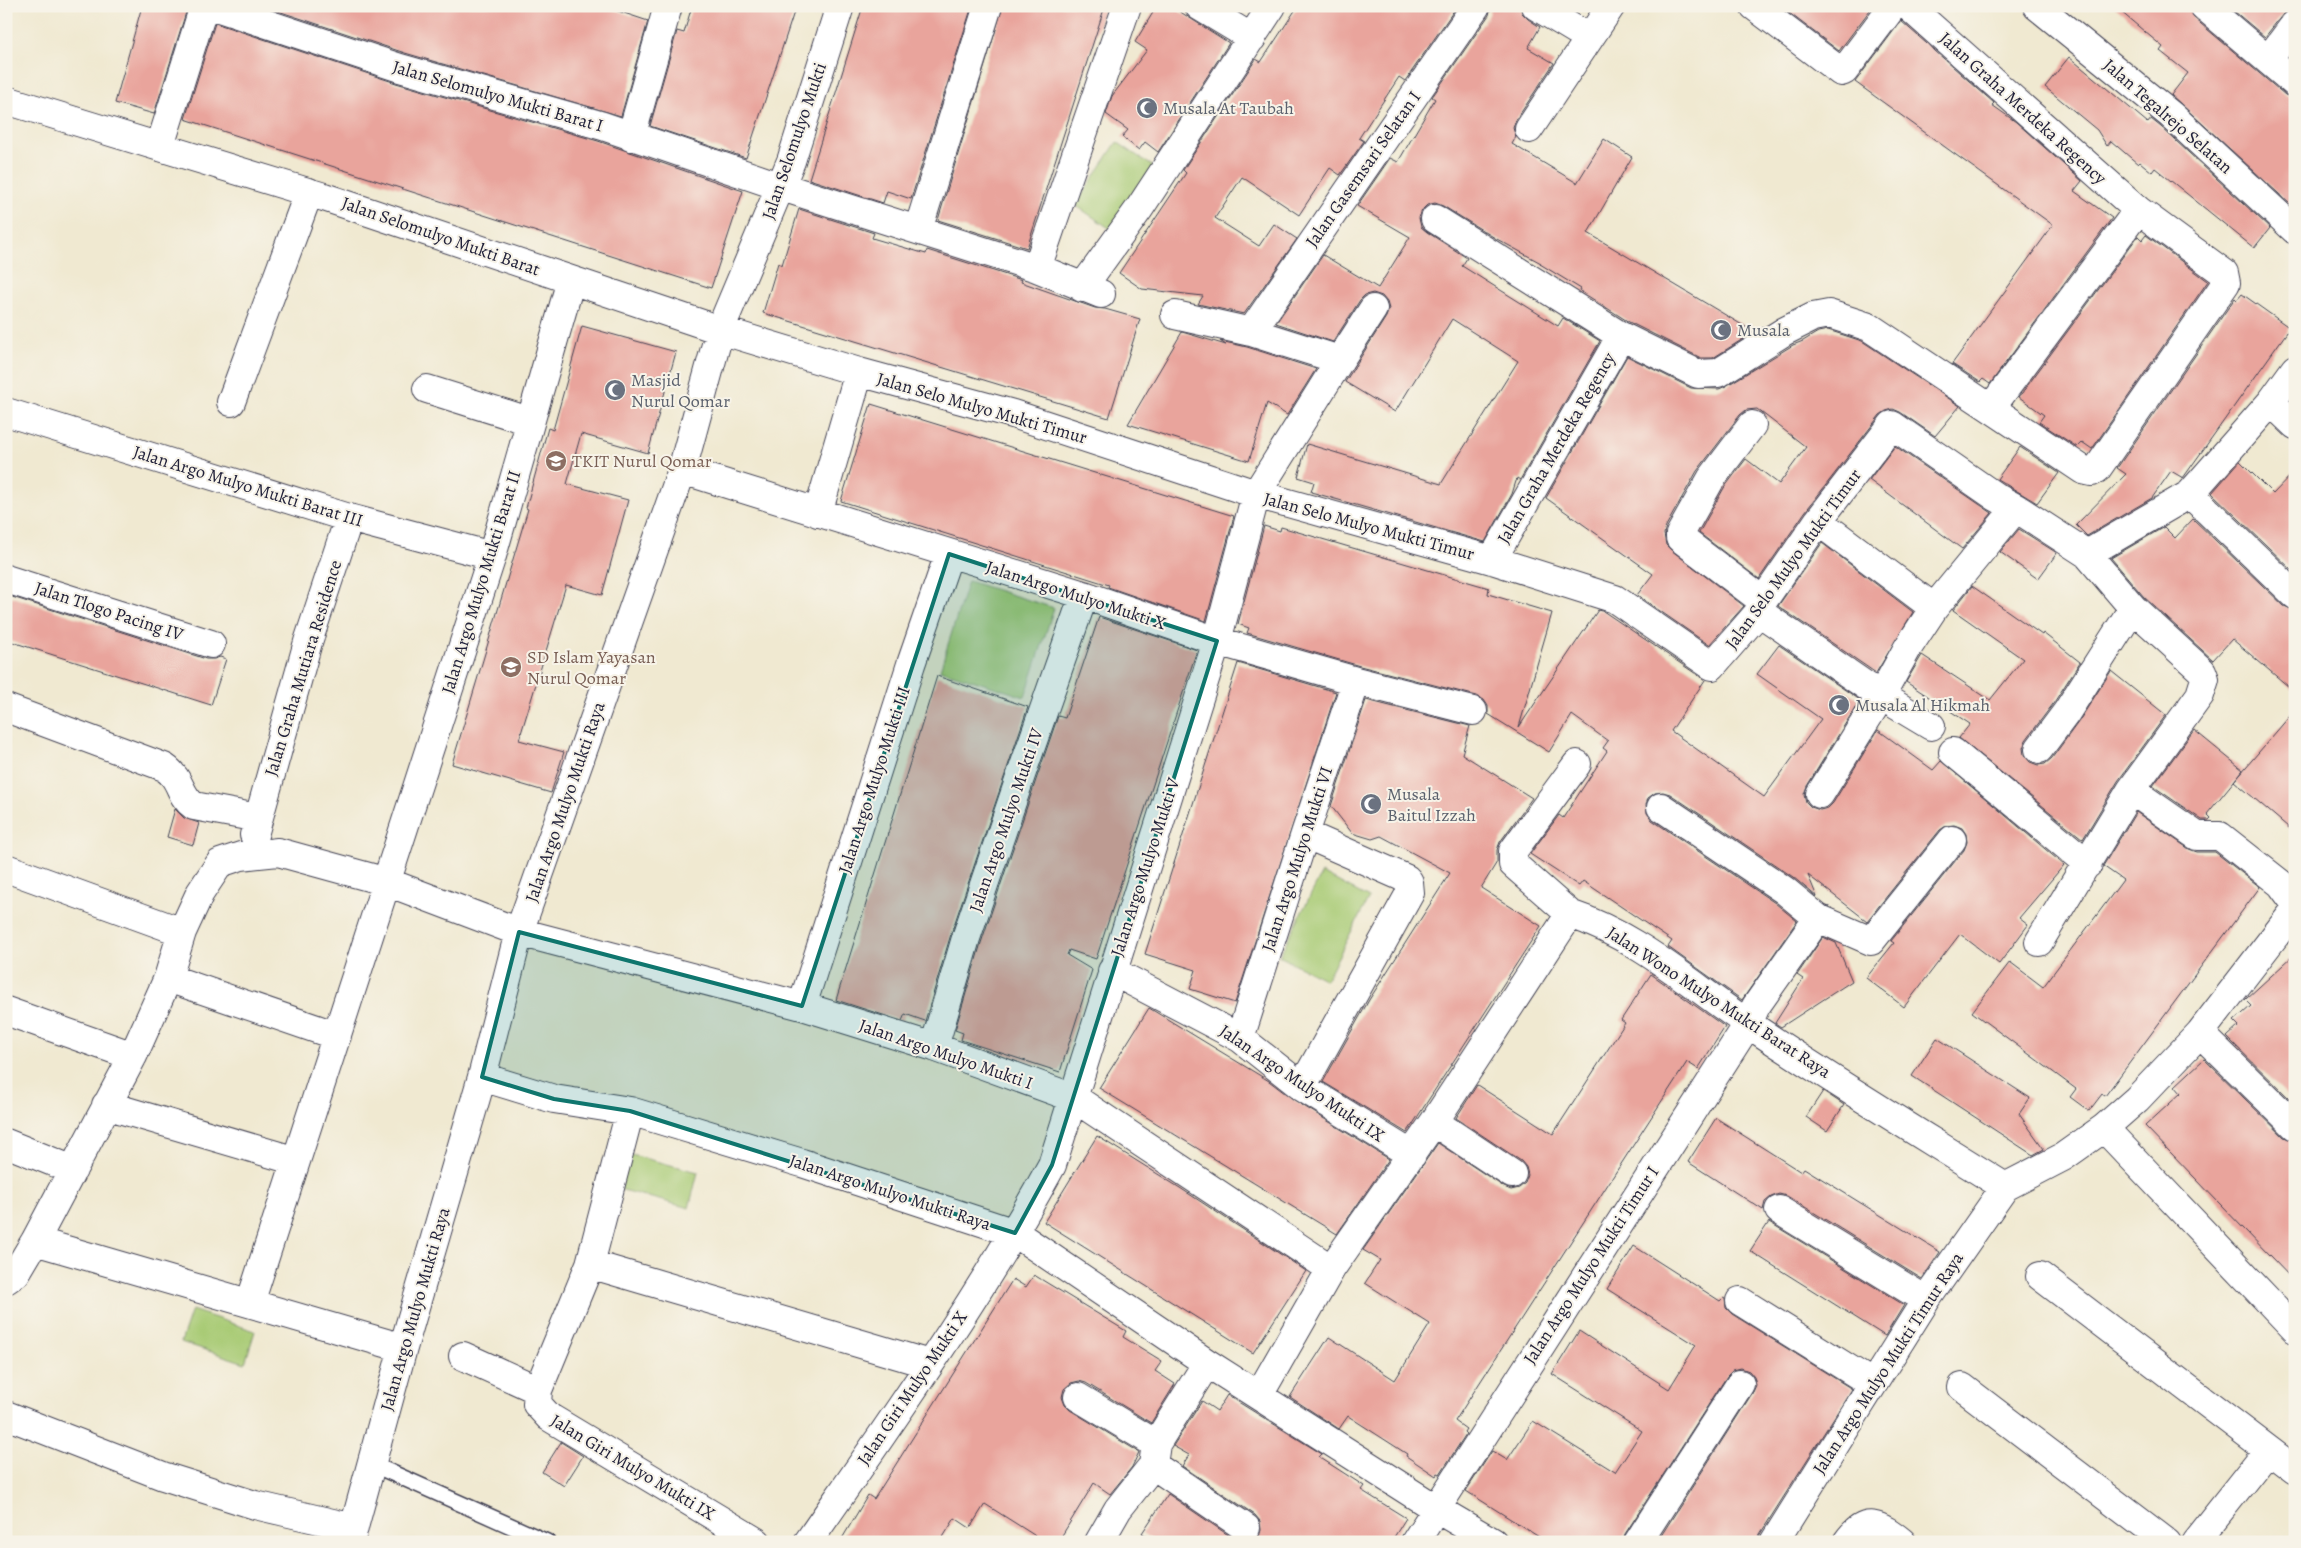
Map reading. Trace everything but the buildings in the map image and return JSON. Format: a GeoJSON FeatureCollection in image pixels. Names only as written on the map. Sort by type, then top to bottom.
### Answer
{"type":"FeatureCollection","features":[{"type":"Feature","properties":{"kind":"street"},"geometry":{"type":"LineString","coordinates":[[160,146],[204,6]]}},
{"type":"Feature","properties":{"kind":"street","name":"Jalan Selomulyo Mukti Barat I"},"geometry":{"type":"LineString","coordinates":[[213,6],[400,68],[603,126],[782,187],[1037,268],[1091,291],[1139,209],[1252,38]]}},
{"type":"Feature","properties":{"kind":"street","name":"Jalan Selomulyo Mukti"},"geometry":{"type":"LineString","coordinates":[[720,330],[782,187],[840,6]]}},
{"type":"Feature","properties":{"kind":"street"},"geometry":{"type":"LineString","coordinates":[[918,230],[988,6]]}},
{"type":"Feature","properties":{"kind":"street"},"geometry":{"type":"LineString","coordinates":[[1037,268],[1127,6]]}},
{"type":"Feature","properties":{"kind":"street"},"geometry":{"type":"LineString","coordinates":[[1199,6],[1252,38],[1272,6]]}},
{"type":"Feature","properties":{"kind":"street","name":"Jalan Gasemsari Selatan I"},"geometry":{"type":"LineString","coordinates":[[1251,332],[1476,6]]}},
{"type":"Feature","properties":{"kind":"street"},"geometry":{"type":"LineString","coordinates":[[1536,6],[1589,38]]}},
{"type":"Feature","properties":{"kind":"street"},"geometry":{"type":"LineString","coordinates":[[1529,129],[1612,6]]}},
{"type":"Feature","properties":{"kind":"street"},"geometry":{"type":"LineString","coordinates":[[1754,6],[1840,72],[1844,71],[1893,6]]}},
{"type":"Feature","properties":{"kind":"street","name":"Jalan Graha Merdeka Regency"},"geometry":{"type":"LineString","coordinates":[[1435,219],[1621,336],[1698,374],[1718,373],[1785,331],[1813,317],[1829,314],[1869,327],[2083,470],[2092,472],[2097,469],[2226,283],[2226,278],[2224,273],[2138,210],[1908,6]]}},
{"type":"Feature","properties":{"kind":"street","name":"Jalan Tegalrejo Selatan"},"geometry":{"type":"LineString","coordinates":[[2037,6],[2171,115],[2295,230]]}},
{"type":"Feature","properties":{"kind":"street"},"geometry":{"type":"LineString","coordinates":[[2204,6],[2295,83]]}},
{"type":"Feature","properties":{"kind":"street"},"geometry":{"type":"LineString","coordinates":[[631,137],[660,8]]}},
{"type":"Feature","properties":{"kind":"street"},"geometry":{"type":"LineString","coordinates":[[2268,60],[2295,24]]}},
{"type":"Feature","properties":{"kind":"street","name":"Jalan Selomulyo Mukti Barat"},"geometry":{"type":"LineString","coordinates":[[6,100],[310,192],[720,330]]}},
{"type":"Feature","properties":{"kind":"street"},"geometry":{"type":"LineString","coordinates":[[231,402],[310,192]]}},
{"type":"Feature","properties":{"kind":"street"},"geometry":{"type":"LineString","coordinates":[[1991,408],[2138,210]]}},
{"type":"Feature","properties":{"kind":"street","name":"Jalan Argo Mulyo Mukti Barat II"},"geometry":{"type":"LineString","coordinates":[[250,1303],[492,556],[529,420],[571,280]]}},
{"type":"Feature","properties":{"kind":"street","name":"Jalan Argo Mulyo Mukti V"},"geometry":{"type":"LineString","coordinates":[[1015,1233],[1052,1165],[1074,1098],[1112,971],[1218,641],[1256,494],[1373,309]]}},
{"type":"Feature","properties":{"kind":"street"},"geometry":{"type":"LineString","coordinates":[[1175,315],[1251,332],[1340,360]]}},
{"type":"Feature","properties":{"kind":"street","name":"Jalan Selo Mulyo Mukti Timur"},"geometry":{"type":"LineString","coordinates":[[720,330],[859,372],[1013,414],[1256,494],[1492,560],[1615,598],[1712,666],[1761,606],[1818,521],[1893,425],[1996,497],[2016,508]]}},
{"type":"Feature","properties":{"kind":"street","name":"Jalan Argo Mulyo Mukti Raya"},"geometry":{"type":"LineString","coordinates":[[352,1535],[403,1348],[482,1077],[519,932],[682,470],[720,330]]}},
{"type":"Feature","properties":{"kind":"street","name":"Jalan Graha Merdeka Regency"},"geometry":{"type":"LineString","coordinates":[[1492,560],[1621,336]]}},
{"type":"Feature","properties":{"kind":"street"},"geometry":{"type":"LineString","coordinates":[[2087,554],[2190,494],[2271,402],[2295,369]]}},
{"type":"Feature","properties":{"kind":"street"},"geometry":{"type":"LineString","coordinates":[[818,513],[859,372]]}},
{"type":"Feature","properties":{"kind":"street"},"geometry":{"type":"LineString","coordinates":[[427,389],[529,420]]}},
{"type":"Feature","properties":{"kind":"street"},"geometry":{"type":"LineString","coordinates":[[2271,402],[2295,425]]}},
{"type":"Feature","properties":{"kind":"street","name":"Jalan Argo Mulyo Mukti Barat III"},"geometry":{"type":"LineString","coordinates":[[6,412],[349,518],[492,556]]}},
{"type":"Feature","properties":{"kind":"street"},"geometry":{"type":"LineString","coordinates":[[1752,425],[1711,479],[1680,534],[1680,538],[1761,606],[1881,696],[1931,726]]}},
{"type":"Feature","properties":{"kind":"street","name":"Jalan Argo Mulyo Mukti X"},"geometry":{"type":"LineString","coordinates":[[682,470],[1084,595],[1218,641],[1356,681],[1473,711]]}},
{"type":"Feature","properties":{"kind":"street"},"geometry":{"type":"LineString","coordinates":[[2190,494],[2295,596]]}},
{"type":"Feature","properties":{"kind":"street"},"geometry":{"type":"LineString","coordinates":[[1820,794],[1881,696],[1907,649],[1934,608],[2016,508],[2087,554],[2133,608],[2202,671],[2205,680],[2200,694],[2131,790],[2088,864],[2038,942]]}},
{"type":"Feature","properties":{"kind":"street","name":"Jalan Graha Mutiara Residence"},"geometry":{"type":"LineString","coordinates":[[6,708],[164,767],[173,773],[180,784],[186,800],[194,806],[256,826],[308,642],[349,518]]}},
{"type":"Feature","properties":{"kind":"street"},"geometry":{"type":"LineString","coordinates":[[1818,521],[1934,608]]}},
{"type":"Feature","properties":{"kind":"street","name":"Jalan Argo Mulyo Mukti III"},"geometry":{"type":"LineString","coordinates":[[802,1006],[911,664],[949,554]]}},
{"type":"Feature","properties":{"kind":"street","name":"Jalan Tlogo Pacing IV"},"geometry":{"type":"LineString","coordinates":[[6,579],[211,644]]}},
{"type":"Feature","properties":{"kind":"street","name":"Jalan Argo Mulyo Mukti IV"},"geometry":{"type":"LineString","coordinates":[[934,1047],[972,920],[1084,595]]}},
{"type":"Feature","properties":{"kind":"street"},"geometry":{"type":"LineString","coordinates":[[2039,749],[2066,713],[2133,608]]}},
{"type":"Feature","properties":{"kind":"street","name":"Jalan Argo Mulyo Mukti VI"},"geometry":{"type":"LineString","coordinates":[[1240,1038],[1356,681]]}},
{"type":"Feature","properties":{"kind":"street"},"geometry":{"type":"LineString","coordinates":[[1953,752],[2088,864]]}},
{"type":"Feature","properties":{"kind":"street"},"geometry":{"type":"LineString","coordinates":[[1493,1542],[1435,1508],[1259,1395],[1331,1269],[1434,1122],[1570,914],[1513,864],[1512,858],[1513,852],[1577,764]]}},
{"type":"Feature","properties":{"kind":"street"},"geometry":{"type":"LineString","coordinates":[[2131,790],[2197,836],[2220,836],[2281,884],[2295,903]]}},
{"type":"Feature","properties":{"kind":"street"},"geometry":{"type":"LineString","coordinates":[[1662,807],[1784,890],[1818,918],[1871,941],[1952,840]]}},
{"type":"Feature","properties":{"kind":"street"},"geometry":{"type":"LineString","coordinates":[[1302,1087],[1410,893],[1407,879],[1305,834]]}},
{"type":"Feature","properties":{"kind":"street","name":"Jalan Argo Mulyo Mukti I"},"geometry":{"type":"LineString","coordinates":[[6,1280],[16,1273],[35,1241],[133,1056],[168,978],[182,932],[200,893],[220,863],[240,856],[278,852],[387,882],[519,932],[802,1006],[934,1047],[1074,1098],[1331,1269]]}},
{"type":"Feature","properties":{"kind":"street"},"geometry":{"type":"LineString","coordinates":[[6,868],[182,932]]}},
{"type":"Feature","properties":{"kind":"street"},"geometry":{"type":"LineString","coordinates":[[2006,1187],[2063,1157],[2104,1128],[2137,1099],[2200,1033],[2295,910]]}},
{"type":"Feature","properties":{"kind":"street","name":"Jalan Wono Mulyo Mukti Barat Raya"},"geometry":{"type":"LineString","coordinates":[[1570,914],[1603,926],[1627,938],[1748,1024],[2006,1187]]}},
{"type":"Feature","properties":{"kind":"street"},"geometry":{"type":"LineString","coordinates":[[1748,1024],[1756,1006],[1818,918]]}},
{"type":"Feature","properties":{"kind":"street","name":"Jalan Argo Mulyo Mukti IX"},"geometry":{"type":"LineString","coordinates":[[1112,971],[1240,1038],[1302,1087],[1412,1154]]}},
{"type":"Feature","properties":{"kind":"street"},"geometry":{"type":"LineString","coordinates":[[168,978],[337,1036]]}},
{"type":"Feature","properties":{"kind":"street"},"geometry":{"type":"LineString","coordinates":[[6,1011],[133,1056]]}},
{"type":"Feature","properties":{"kind":"street","name":"Jalan Argo Mulyo Mukti Timur I"},"geometry":{"type":"LineString","coordinates":[[1414,1542],[1748,1024]]}},
{"type":"Feature","properties":{"kind":"street"},"geometry":{"type":"LineString","coordinates":[[2200,1033],[2295,1126]]}},
{"type":"Feature","properties":{"kind":"street","name":"Jalan Argo Mulyo Mukti Raya"},"geometry":{"type":"LineString","coordinates":[[482,1077],[554,1099],[630,1111],[802,1163],[1015,1233],[1207,1364],[1259,1395]]}},
{"type":"Feature","properties":{"kind":"street"},"geometry":{"type":"LineString","coordinates":[[106,1106],[296,1161]]}},
{"type":"Feature","properties":{"kind":"street"},"geometry":{"type":"LineString","coordinates":[[463,1356],[538,1390],[590,1264],[630,1111]]}},
{"type":"Feature","properties":{"kind":"street"},"geometry":{"type":"LineString","coordinates":[[1434,1122],[1512,1174]]}},
{"type":"Feature","properties":{"kind":"street"},"geometry":{"type":"LineString","coordinates":[[2104,1128],[2295,1329]]}},
{"type":"Feature","properties":{"kind":"street"},"geometry":{"type":"LineString","coordinates":[[6,1143],[72,1170]]}},
{"type":"Feature","properties":{"kind":"street","name":"Jalan Argo Mulyo Mukti Timur Raya"},"geometry":{"type":"LineString","coordinates":[[1774,1542],[1926,1300],[2006,1187]]}},
{"type":"Feature","properties":{"kind":"street"},"geometry":{"type":"LineString","coordinates":[[1779,1210],[1926,1300]]}},
{"type":"Feature","properties":{"kind":"street","name":"Jalan Giri Mulyo Mukti X"},"geometry":{"type":"LineString","coordinates":[[808,1542],[1015,1233]]}},
{"type":"Feature","properties":{"kind":"street"},"geometry":{"type":"LineString","coordinates":[[35,1241],[403,1348]]}},
{"type":"Feature","properties":{"kind":"street"},"geometry":{"type":"LineString","coordinates":[[590,1264],[929,1364]]}},
{"type":"Feature","properties":{"kind":"street"},"geometry":{"type":"LineString","coordinates":[[2040,1276],[2295,1470]]}},
{"type":"Feature","properties":{"kind":"street"},"geometry":{"type":"LineString","coordinates":[[1740,1301],[1873,1384]]}},
{"type":"Feature","properties":{"kind":"street"},"geometry":{"type":"LineString","coordinates":[[1099,1542],[1207,1364]]}},
{"type":"Feature","properties":{"kind":"street"},"geometry":{"type":"LineString","coordinates":[[1638,1542],[1740,1384]]}},
{"type":"Feature","properties":{"kind":"street"},"geometry":{"type":"LineString","coordinates":[[1962,1387],[2166,1542]]}},
{"type":"Feature","properties":{"kind":"street","name":"Jalan Giri Mulyo Mukti IX"},"geometry":{"type":"LineString","coordinates":[[538,1390],[538,1404],[548,1417],[757,1542]]}},
{"type":"Feature","properties":{"kind":"street"},"geometry":{"type":"LineString","coordinates":[[1078,1398],[1154,1454],[1246,1528]]}},
{"type":"Feature","properties":{"kind":"street"},"geometry":{"type":"LineString","coordinates":[[6,1415],[163,1476],[352,1535]]}},
{"type":"Feature","properties":{"kind":"street"},"geometry":{"type":"LineString","coordinates":[[2194,1542],[2268,1450]]}},
{"type":"Feature","properties":{"kind":"street"},"geometry":{"type":"LineString","coordinates":[[1847,1542],[1859,1528],[1870,1525],[1883,1527],[1902,1542]]}},
{"type":"Feature","properties":{"kind":"lane"},"geometry":{"type":"LineString","coordinates":[[372,1464],[547,1542]]}},
{"type":"Feature","properties":{"kind":"highlighted area"},"geometry":{"type":"Polygon","coordinates":[[[949,554],[1217,641],[1052,1165],[1015,1233],[630,1111],[554,1099],[482,1077],[519,932],[802,1006],[949,554]]]}},
{"type":"Feature","properties":{"kind":"green space"},"geometry":{"type":"Polygon","coordinates":[[[1117,142],[1154,167],[1112,230],[1075,205],[1117,142]]]}},
{"type":"Feature","properties":{"kind":"green space"},"geometry":{"type":"Polygon","coordinates":[[[968,581],[1054,608],[1025,697],[940,670],[968,581]]]}},
{"type":"Feature","properties":{"kind":"green space"},"geometry":{"type":"Polygon","coordinates":[[[1322,873],[1369,898],[1326,980],[1279,956],[1322,873]]]}},
{"type":"Feature","properties":{"kind":"green space"},"geometry":{"type":"Polygon","coordinates":[[[620,1152],[698,1172],[689,1208],[611,1187],[620,1152]]]}},
{"type":"Feature","properties":{"kind":"green space"},"geometry":{"type":"Polygon","coordinates":[[[192,1310],[255,1331],[245,1363],[181,1342],[192,1310]]]}},
{"type":"Feature","properties":{"kind":"place","name":"Musala At Taubah"},"geometry":{"type":"Point","coordinates":[1147,108]}},
{"type":"Feature","properties":{"kind":"place","name":"Musala"},"geometry":{"type":"Point","coordinates":[1721,330]}},
{"type":"Feature","properties":{"kind":"place","name":"Masjid Nurul Qomar"},"geometry":{"type":"Point","coordinates":[615,390]}},
{"type":"Feature","properties":{"kind":"place","name":"TKIT Nurul Qomar"},"geometry":{"type":"Point","coordinates":[556,461]}},
{"type":"Feature","properties":{"kind":"place","name":"SD Islam Yayasan Nurul Qomar"},"geometry":{"type":"Point","coordinates":[511,667]}},
{"type":"Feature","properties":{"kind":"place","name":"Musala Al Hikmah"},"geometry":{"type":"Point","coordinates":[1839,705]}},
{"type":"Feature","properties":{"kind":"place","name":"Musala Baitul Izzah"},"geometry":{"type":"Point","coordinates":[1371,804]}}]}
